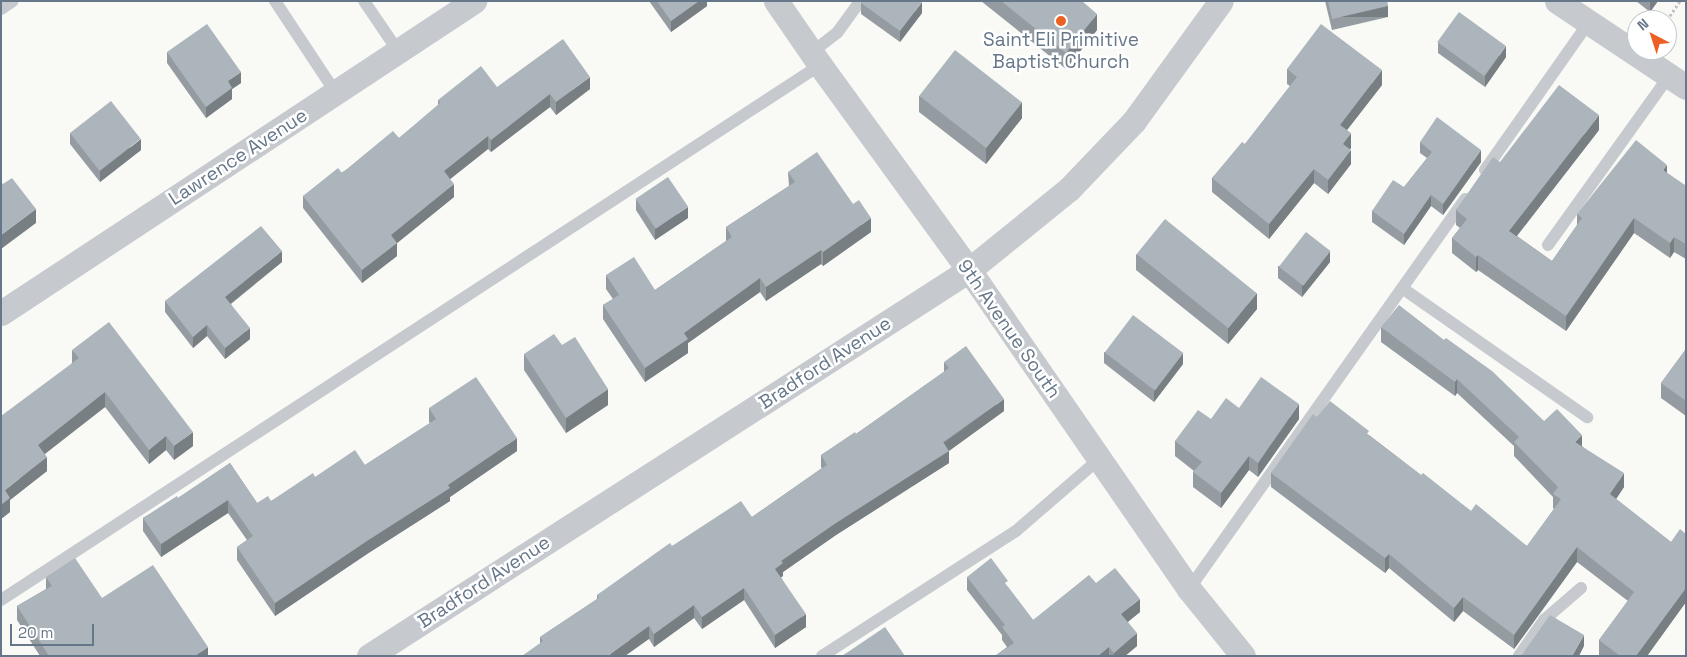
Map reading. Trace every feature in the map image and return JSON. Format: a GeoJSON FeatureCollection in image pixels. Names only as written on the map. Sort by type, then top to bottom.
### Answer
{"type":"FeatureCollection","features":[{"type":"Feature","properties":{"kind":"street","name":"Lawrence Avenue"},"geometry":{"type":"LineString","coordinates":[[1,313],[474,1]]}},
{"type":"Feature","properties":{"kind":"street","name":"9th Avenue South"},"geometry":{"type":"LineString","coordinates":[[776,1],[815,59],[969,270],[1189,589],[1243,656]]}},
{"type":"Feature","properties":{"kind":"street","name":"Bradford Avenue"},"geometry":{"type":"LineString","coordinates":[[369,656],[969,270],[1069,189],[1134,121],[1221,1]]}},
{"type":"Feature","properties":{"kind":"street"},"geometry":{"type":"LineString","coordinates":[[1558,1],[1678,82]]}},
{"type":"Feature","properties":{"kind":"lane"},"geometry":{"type":"LineString","coordinates":[[1,9],[13,1]]}},
{"type":"Feature","properties":{"kind":"lane"},"geometry":{"type":"LineString","coordinates":[[275,1],[336,93]]}},
{"type":"Feature","properties":{"kind":"lane"},"geometry":{"type":"LineString","coordinates":[[364,1],[398,51]]}},
{"type":"Feature","properties":{"kind":"lane"},"geometry":{"type":"LineString","coordinates":[[1,600],[815,59],[860,1]]}},
{"type":"Feature","properties":{"kind":"lane"},"geometry":{"type":"LineString","coordinates":[[1189,589],[1589,22]]}},
{"type":"Feature","properties":{"kind":"lane"},"geometry":{"type":"LineString","coordinates":[[1548,245],[1678,82]]}},
{"type":"Feature","properties":{"kind":"lane"},"geometry":{"type":"LineString","coordinates":[[1402,288],[1587,417]]}},
{"type":"Feature","properties":{"kind":"lane"},"geometry":{"type":"LineString","coordinates":[[822,656],[1016,531],[1099,459]]}},
{"type":"Feature","properties":{"kind":"lane"},"geometry":{"type":"LineString","coordinates":[[1519,656],[1544,620],[1581,588]]}},
{"type":"Feature","properties":{"kind":"building"},"geometry":{"type":"Polygon","coordinates":[[[657,1],[699,1],[671,21],[657,1]]]}},
{"type":"Feature","properties":{"kind":"building"},"geometry":{"type":"Polygon","coordinates":[[[862,1],[922,2],[900,31],[861,3],[862,1]]]}},
{"type":"Feature","properties":{"kind":"building"},"geometry":{"type":"Polygon","coordinates":[[[1001,1],[1082,1],[1097,14],[1066,53],[1001,1]]]}},
{"type":"Feature","properties":{"kind":"building"},"geometry":{"type":"Polygon","coordinates":[[[1328,1],[1387,1],[1388,6],[1332,19],[1328,1]]]}},
{"type":"Feature","properties":{"kind":"building"},"geometry":{"type":"Polygon","coordinates":[[[1459,12],[1506,46],[1484,76],[1437,42],[1459,12]]]}},
{"type":"Feature","properties":{"kind":"building"},"geometry":{"type":"Polygon","coordinates":[[[207,24],[241,72],[228,81],[232,88],[206,107],[167,52],[207,24]]]}},
{"type":"Feature","properties":{"kind":"building"},"geometry":{"type":"Polygon","coordinates":[[[1321,24],[1382,70],[1340,125],[1351,133],[1343,144],[1351,150],[1328,180],[1314,169],[1269,224],[1212,178],[1242,142],[1245,144],[1297,77],[1287,69],[1321,24]]]}},
{"type":"Feature","properties":{"kind":"building"},"geometry":{"type":"Polygon","coordinates":[[[563,39],[590,77],[556,102],[550,94],[491,140],[488,136],[444,171],[454,184],[391,235],[397,243],[362,270],[303,196],[338,168],[342,173],[393,131],[399,138],[440,103],[438,100],[481,66],[497,87],[563,39]]]}},
{"type":"Feature","properties":{"kind":"building"},"geometry":{"type":"Polygon","coordinates":[[[955,50],[1022,102],[986,148],[919,96],[955,50]]]}},
{"type":"Feature","properties":{"kind":"building"},"geometry":{"type":"Polygon","coordinates":[[[1559,85],[1599,115],[1509,231],[1552,261],[1582,218],[1577,214],[1636,140],[1667,165],[1663,170],[1686,186],[1686,244],[1674,237],[1670,243],[1634,218],[1566,316],[1478,255],[1476,257],[1452,238],[1467,219],[1456,210],[1493,157],[1500,162],[1559,85]]]}},
{"type":"Feature","properties":{"kind":"building"},"geometry":{"type":"Polygon","coordinates":[[[111,101],[141,139],[100,171],[70,133],[111,101]]]}},
{"type":"Feature","properties":{"kind":"building"},"geometry":{"type":"Polygon","coordinates":[[[1437,117],[1481,150],[1443,204],[1431,195],[1404,234],[1372,211],[1393,180],[1404,187],[1432,152],[1420,142],[1437,117]]]}},
{"type":"Feature","properties":{"kind":"building"},"geometry":{"type":"Polygon","coordinates":[[[817,152],[853,204],[859,200],[871,218],[823,252],[821,250],[766,287],[760,278],[684,333],[688,339],[645,368],[603,305],[619,295],[606,275],[634,257],[655,290],[732,237],[726,227],[795,182],[788,172],[817,152]]]}},
{"type":"Feature","properties":{"kind":"building"},"geometry":{"type":"Polygon","coordinates":[[[668,177],[688,207],[656,229],[636,199],[668,177]]]}},
{"type":"Feature","properties":{"kind":"building"},"geometry":{"type":"Polygon","coordinates":[[[12,178],[36,209],[1,235],[1,182],[3,184],[12,178]]]}},
{"type":"Feature","properties":{"kind":"building"},"geometry":{"type":"Polygon","coordinates":[[[1165,219],[1257,293],[1228,328],[1137,254],[1165,219]]]}},
{"type":"Feature","properties":{"kind":"building"},"geometry":{"type":"Polygon","coordinates":[[[261,226],[282,251],[225,297],[250,328],[225,348],[207,325],[193,337],[165,301],[261,226]]]}},
{"type":"Feature","properties":{"kind":"building"},"geometry":{"type":"Polygon","coordinates":[[[1306,232],[1330,251],[1303,286],[1279,267],[1306,232]]]}},
{"type":"Feature","properties":{"kind":"building"},"geometry":{"type":"Polygon","coordinates":[[[1399,305],[1444,340],[1446,338],[1492,371],[1544,421],[1557,409],[1582,435],[1575,442],[1624,473],[1610,494],[1671,542],[1680,529],[1686,534],[1686,588],[1636,656],[1620,656],[1599,640],[1634,592],[1577,547],[1514,635],[1463,597],[1454,608],[1389,554],[1385,558],[1271,473],[1313,414],[1317,417],[1330,401],[1369,431],[1367,434],[1421,475],[1423,473],[1471,511],[1476,504],[1527,546],[1561,499],[1553,494],[1558,487],[1514,442],[1519,437],[1457,379],[1455,382],[1381,327],[1399,305]]]}},
{"type":"Feature","properties":{"kind":"building"},"geometry":{"type":"Polygon","coordinates":[[[1133,315],[1183,353],[1155,390],[1105,353],[1133,315]]]}},
{"type":"Feature","properties":{"kind":"building"},"geometry":{"type":"Polygon","coordinates":[[[109,322],[193,432],[174,446],[166,436],[149,450],[105,392],[38,445],[47,457],[5,490],[10,498],[1,505],[1,416],[79,358],[72,350],[109,322]]]}},
{"type":"Feature","properties":{"kind":"building"},"geometry":{"type":"Polygon","coordinates":[[[554,334],[562,345],[575,337],[608,389],[566,418],[524,354],[554,334]]]}},
{"type":"Feature","properties":{"kind":"building"},"geometry":{"type":"Polygon","coordinates":[[[966,346],[1004,399],[943,442],[949,451],[836,523],[781,561],[783,563],[775,569],[806,614],[775,635],[744,588],[702,617],[694,605],[654,634],[649,626],[610,654],[611,656],[522,656],[543,641],[540,637],[599,598],[597,595],[670,543],[672,546],[741,501],[752,517],[827,465],[821,455],[855,432],[856,434],[949,368],[944,362],[966,346]]]}},
{"type":"Feature","properties":{"kind":"building"},"geometry":{"type":"Polygon","coordinates":[[[1686,349],[1686,401],[1661,383],[1686,349]]]}},
{"type":"Feature","properties":{"kind":"building"},"geometry":{"type":"Polygon","coordinates":[[[476,377],[517,438],[448,485],[450,488],[275,603],[237,547],[253,536],[228,500],[161,544],[143,518],[177,496],[178,498],[230,463],[257,503],[268,496],[271,501],[313,473],[315,477],[355,450],[365,465],[436,419],[429,408],[476,377]]]}},
{"type":"Feature","properties":{"kind":"building"},"geometry":{"type":"Polygon","coordinates":[[[1261,377],[1299,404],[1258,463],[1249,456],[1221,493],[1193,472],[1202,462],[1175,441],[1198,410],[1211,419],[1226,398],[1239,408],[1261,377]]]}},
{"type":"Feature","properties":{"kind":"building"},"geometry":{"type":"Polygon","coordinates":[[[75,558],[102,598],[153,565],[208,647],[195,656],[49,656],[17,606],[52,586],[46,577],[75,558]]]}},
{"type":"Feature","properties":{"kind":"building"},"geometry":{"type":"Polygon","coordinates":[[[991,558],[1008,581],[1005,583],[1033,620],[1089,575],[1096,583],[1115,568],[1140,599],[1121,614],[1137,633],[1114,653],[1109,647],[1098,656],[995,656],[1014,643],[1002,627],[1005,625],[967,577],[991,558]]]}},
{"type":"Feature","properties":{"kind":"building"},"geometry":{"type":"Polygon","coordinates":[[[1550,615],[1584,635],[1572,656],[1521,656],[1550,615]]]}},
{"type":"Feature","properties":{"kind":"building"},"geometry":{"type":"Polygon","coordinates":[[[885,627],[905,656],[842,656],[885,627]]]}},
{"type":"Feature","properties":{"kind":"place","name":"Saint Eli Primitive Baptist Church"},"geometry":{"type":"Point","coordinates":[1061,21]}}]}
